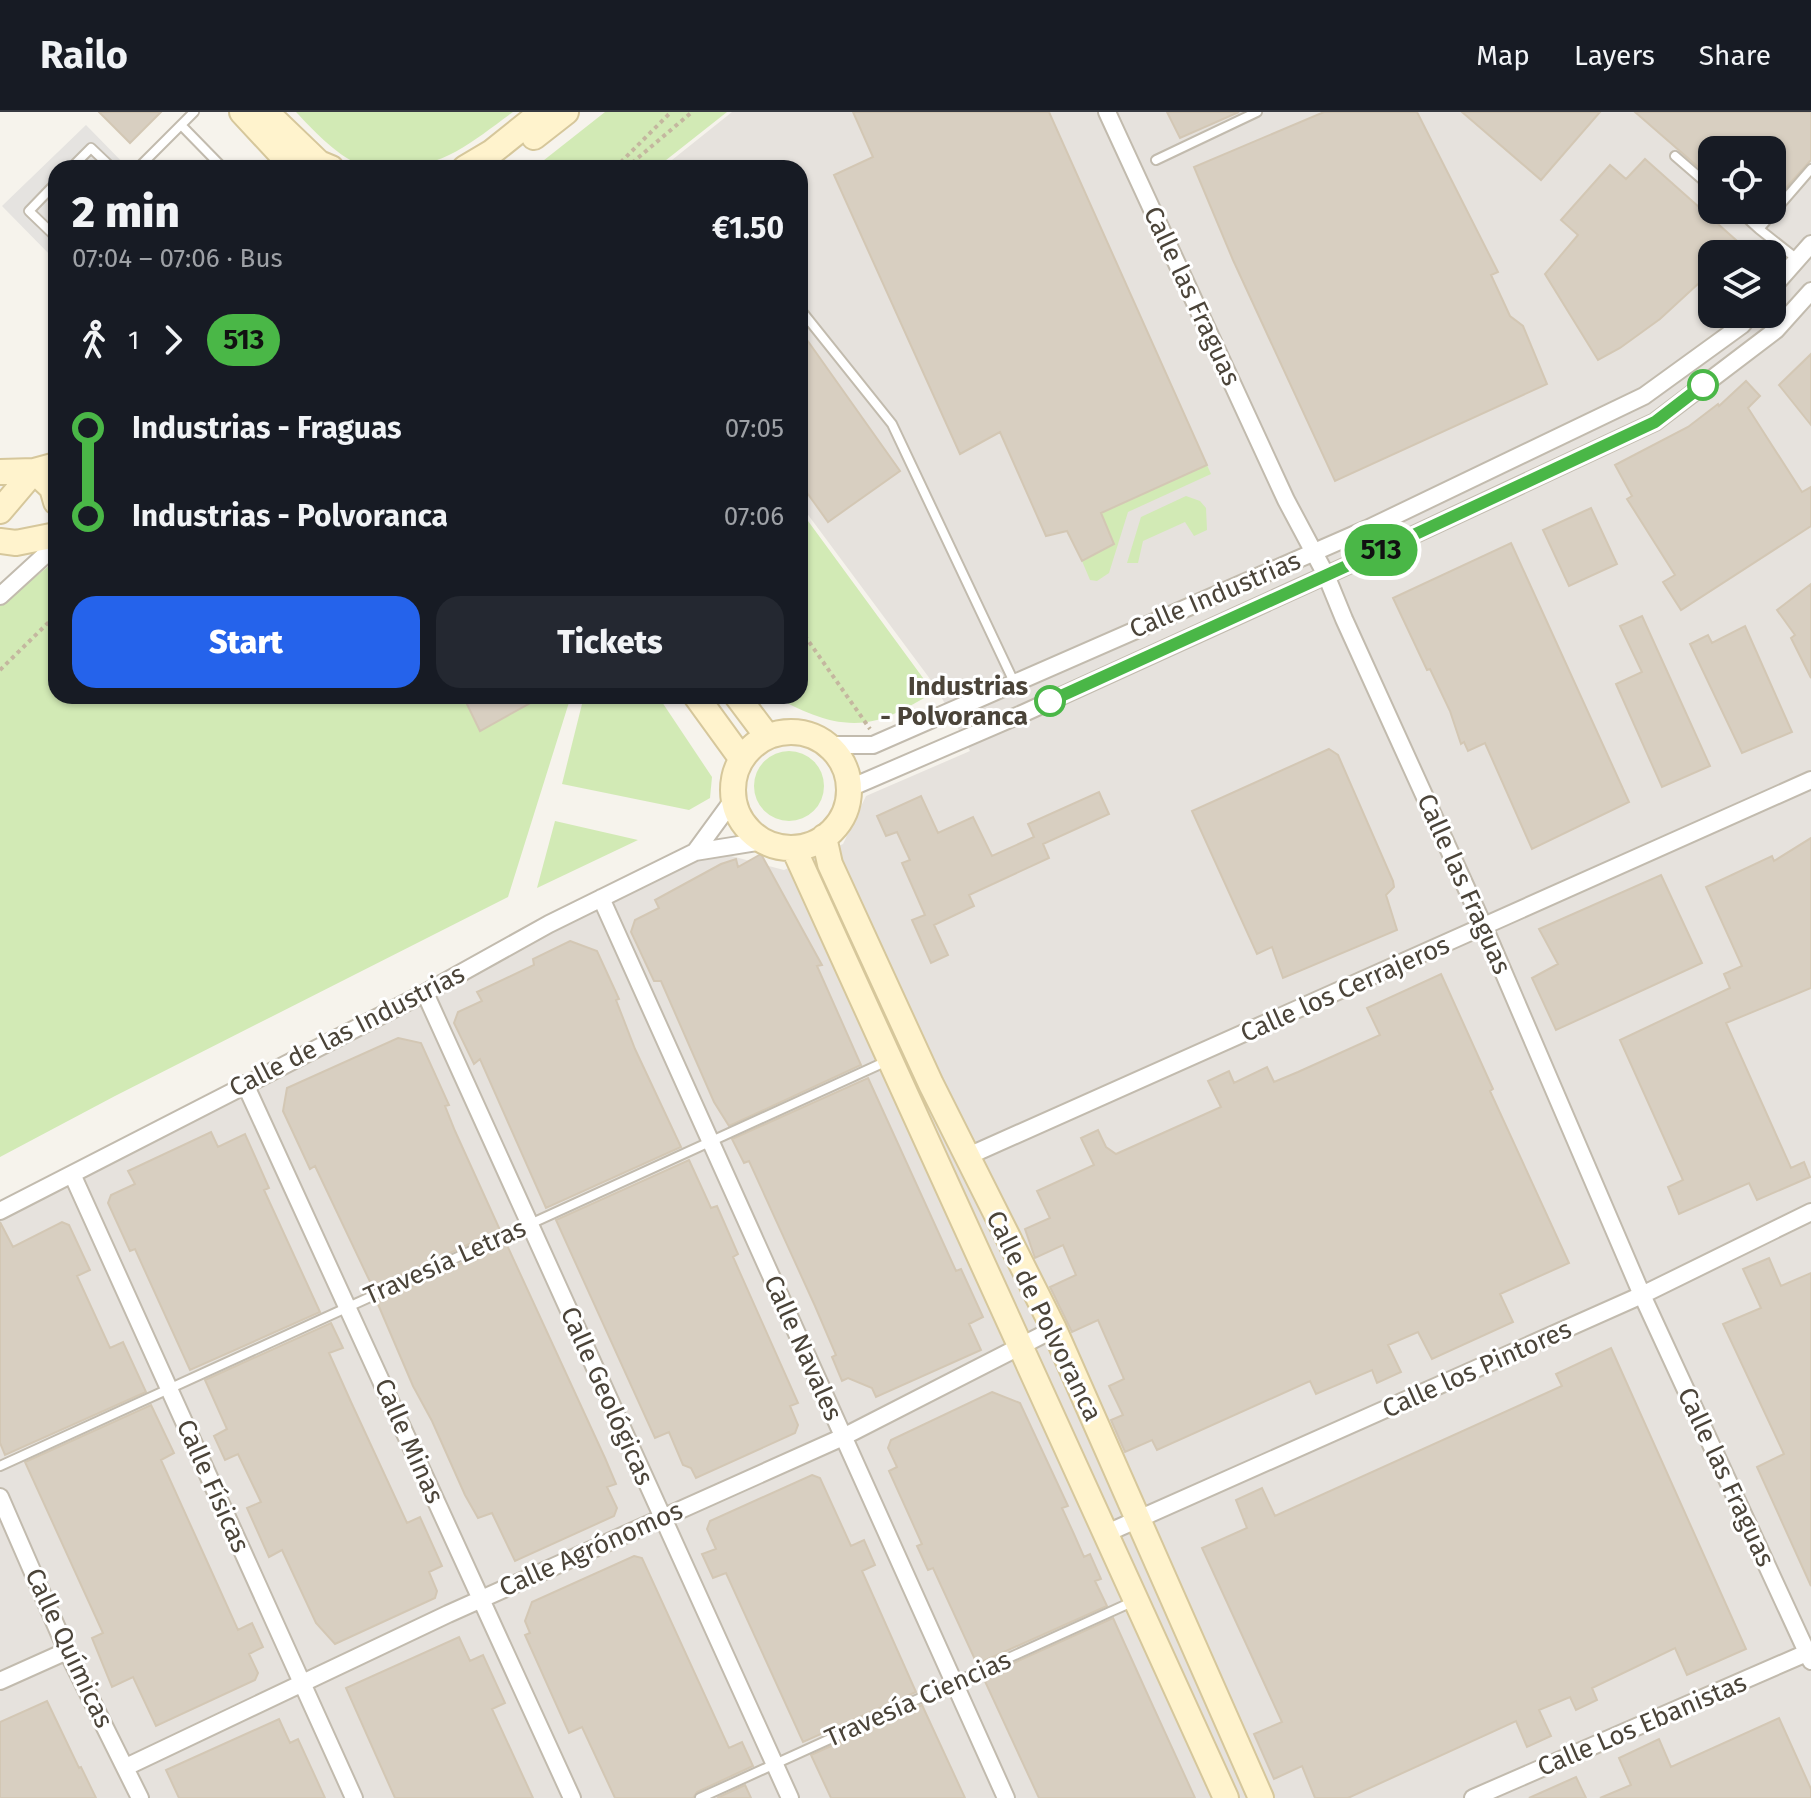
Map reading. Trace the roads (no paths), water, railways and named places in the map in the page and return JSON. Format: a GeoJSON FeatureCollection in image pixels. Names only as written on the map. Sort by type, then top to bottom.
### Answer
{"type":"FeatureCollection","features":[{"type":"Feature","properties":{"kind":"street"},"geometry":{"type":"LineString","coordinates":[[242,112],[287,160]]}},
{"type":"Feature","properties":{"kind":"street"},"geometry":{"type":"LineString","coordinates":[[266,112],[316,160]]}},
{"type":"Feature","properties":{"kind":"street"},"geometry":{"type":"LineString","coordinates":[[478,160],[542,112]]}},
{"type":"Feature","properties":{"kind":"street"},"geometry":{"type":"LineString","coordinates":[[504,160],[566,112]]}},
{"type":"Feature","properties":{"kind":"street","name":"Calle las Fraguas"},"geometry":{"type":"LineString","coordinates":[[1107,112],[1286,500],[1316,552],[1484,927],[1642,1295],[1810,1655]]}},
{"type":"Feature","properties":{"kind":"street"},"geometry":{"type":"LineString","coordinates":[[1786,272],[1811,244]]}},
{"type":"Feature","properties":{"kind":"street","name":"Calle Industrias"},"geometry":{"type":"LineString","coordinates":[[850,788],[1024,713],[1655,422],[1776,330],[1811,291]]}},
{"type":"Feature","properties":{"kind":"street","name":"Calle Industrias"},"geometry":{"type":"LineString","coordinates":[[830,745],[873,745],[1316,552],[1644,396],[1738,328]]}},
{"type":"Feature","properties":{"kind":"street"},"geometry":{"type":"LineString","coordinates":[[0,472],[45,468]]}},
{"type":"Feature","properties":{"kind":"street"},"geometry":{"type":"LineString","coordinates":[[0,511],[45,468]]}},
{"type":"Feature","properties":{"kind":"street"},"geometry":{"type":"LineString","coordinates":[[0,541],[16,543],[48,538]]}},
{"type":"Feature","properties":{"kind":"street"},"geometry":{"type":"LineString","coordinates":[[0,596],[48,550]]}},
{"type":"Feature","properties":{"kind":"street"},"geometry":{"type":"LineString","coordinates":[[702,704],[741,758]]}},
{"type":"Feature","properties":{"kind":"street"},"geometry":{"type":"LineString","coordinates":[[743,704],[767,736]]}},
{"type":"Feature","properties":{"kind":"street"},"geometry":{"type":"LineString","coordinates":[[785,731],[803,733],[830,745],[843,764],[850,788],[846,809],[839,823],[812,844],[794,849],[763,841],[744,823],[733,800],[733,778],[741,758],[752,745],[767,736],[785,731]]}},
{"type":"Feature","properties":{"kind":"street","name":"Calle los Cerrajeros"},"geometry":{"type":"LineString","coordinates":[[966,1157],[1811,780]]}},
{"type":"Feature","properties":{"kind":"street","name":"Calle de las Industrias"},"geometry":{"type":"LineString","coordinates":[[695,852],[733,800]]}},
{"type":"Feature","properties":{"kind":"street","name":"Calle de Polvoranca"},"geometry":{"type":"LineString","coordinates":[[824,837],[830,864],[966,1157],[1054,1329],[1261,1798]]}},
{"type":"Feature","properties":{"kind":"street","name":"Calle de las Industrias"},"geometry":{"type":"LineString","coordinates":[[0,1211],[695,852],[763,841]]}},
{"type":"Feature","properties":{"kind":"street","name":"Calle de Polvoranca"},"geometry":{"type":"LineString","coordinates":[[794,849],[1226,1798]]}},
{"type":"Feature","properties":{"kind":"street","name":"Calle Navales"},"geometry":{"type":"LineString","coordinates":[[601,898],[1006,1798]]}},
{"type":"Feature","properties":{"kind":"street","name":"Calle Geológicas"},"geometry":{"type":"LineString","coordinates":[[425,993],[790,1798]]}},
{"type":"Feature","properties":{"kind":"street","name":"Calle Minas"},"geometry":{"type":"LineString","coordinates":[[245,1084],[572,1798]]}},
{"type":"Feature","properties":{"kind":"street","name":"Calle Físicas"},"geometry":{"type":"LineString","coordinates":[[72,1174],[354,1798]]}},
{"type":"Feature","properties":{"kind":"street","name":"Calle los Pintores"},"geometry":{"type":"LineString","coordinates":[[1107,1533],[1642,1295],[1811,1212]]}},
{"type":"Feature","properties":{"kind":"street","name":"Calle Agrónomos"},"geometry":{"type":"LineString","coordinates":[[126,1767],[479,1599],[843,1437],[1054,1329]]}},
{"type":"Feature","properties":{"kind":"street","name":"Calle Químicas"},"geometry":{"type":"LineString","coordinates":[[0,1497],[67,1651],[140,1798]]}},
{"type":"Feature","properties":{"kind":"street"},"geometry":{"type":"LineString","coordinates":[[0,1681],[67,1651]]}},
{"type":"Feature","properties":{"kind":"street","name":"Calle Los Ebanistas"},"geometry":{"type":"LineString","coordinates":[[1473,1798],[1810,1655]]}},
{"type":"Feature","properties":{"kind":"lane"},"geometry":{"type":"LineString","coordinates":[[146,160],[194,112]]}},
{"type":"Feature","properties":{"kind":"lane"},"geometry":{"type":"LineString","coordinates":[[1156,160],[1257,112]]}},
{"type":"Feature","properties":{"kind":"lane"},"geometry":{"type":"LineString","coordinates":[[181,125],[215,160]]}},
{"type":"Feature","properties":{"kind":"lane"},"geometry":{"type":"LineString","coordinates":[[79,160],[91,148],[104,160]]}},
{"type":"Feature","properties":{"kind":"lane"},"geometry":{"type":"LineString","coordinates":[[1675,156],[1698,176]]}},
{"type":"Feature","properties":{"kind":"lane"},"geometry":{"type":"LineString","coordinates":[[1759,229],[1811,169]]}},
{"type":"Feature","properties":{"kind":"lane"},"geometry":{"type":"LineString","coordinates":[[48,191],[29,211],[48,229]]}},
{"type":"Feature","properties":{"kind":"lane"},"geometry":{"type":"LineString","coordinates":[[1753,224],[1797,259]]}},
{"type":"Feature","properties":{"kind":"lane"},"geometry":{"type":"LineString","coordinates":[[808,319],[892,424],[1014,682]]}},
{"type":"Feature","properties":{"kind":"lane","name":"Travesía Letras"},"geometry":{"type":"LineString","coordinates":[[0,1466],[891,1059]]}},
{"type":"Feature","properties":{"kind":"lane","name":"Travesía Ciencias"},"geometry":{"type":"LineString","coordinates":[[700,1798],[1137,1600]]}},
{"type":"Feature","properties":{"kind":"place","name":"Industrias - Polvoranca"},"geometry":{"type":"Point","coordinates":[1050,701]}}]}
